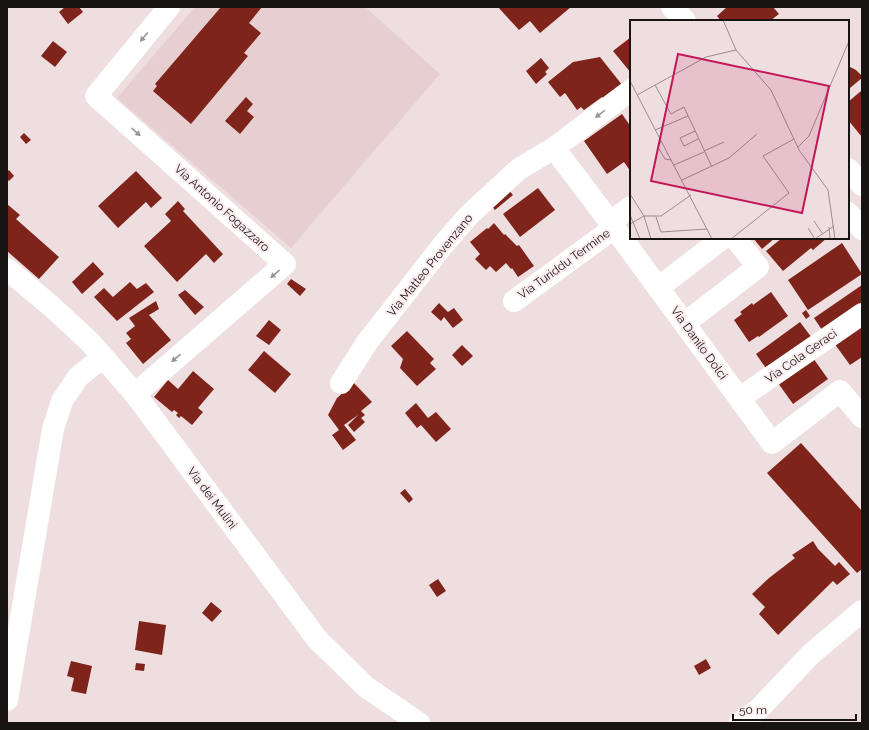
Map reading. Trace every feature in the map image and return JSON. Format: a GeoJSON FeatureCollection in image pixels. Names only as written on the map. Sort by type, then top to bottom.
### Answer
{"type":"FeatureCollection","features":[{"type":"Feature","properties":{"kind":"street","name":"Via Antonio Fogazzaro"},"geometry":{"type":"LineString","coordinates":[[135,394],[285,264],[96,96],[169,7]]}},
{"type":"Feature","properties":{"kind":"street"},"geometry":{"type":"LineString","coordinates":[[672,7],[684,20]]}},
{"type":"Feature","properties":{"kind":"street","name":"Via Matteo Provenzano"},"geometry":{"type":"LineString","coordinates":[[341,383],[368,341],[443,245],[469,215],[519,169],[554,148],[630,91]]}},
{"type":"Feature","properties":{"kind":"street","name":"Via Danilo Dolci"},"geometry":{"type":"LineString","coordinates":[[554,148],[685,323],[772,443],[840,391],[862,417]]}},
{"type":"Feature","properties":{"kind":"street"},"geometry":{"type":"LineString","coordinates":[[849,170],[862,185]]}},
{"type":"Feature","properties":{"kind":"street","name":"Via Turiddu Termine"},"geometry":{"type":"LineString","coordinates":[[514,301],[612,225],[630,208]]}},
{"type":"Feature","properties":{"kind":"street"},"geometry":{"type":"LineString","coordinates":[[849,214],[862,229]]}},
{"type":"Feature","properties":{"kind":"street"},"geometry":{"type":"LineString","coordinates":[[658,288],[722,239]]}},
{"type":"Feature","properties":{"kind":"street"},"geometry":{"type":"LineString","coordinates":[[685,323],[758,267],[736,239]]}},
{"type":"Feature","properties":{"kind":"street","name":"Via dei Mulini"},"geometry":{"type":"LineString","coordinates":[[7,269],[51,306],[90,342],[135,394],[317,639],[366,687],[419,723]]}},
{"type":"Feature","properties":{"kind":"street","name":"Via Cola Geraci"},"geometry":{"type":"LineString","coordinates":[[740,398],[862,314]]}},
{"type":"Feature","properties":{"kind":"street"},"geometry":{"type":"LineString","coordinates":[[7,700],[53,429],[62,401],[78,377],[103,357]]}},
{"type":"Feature","properties":{"kind":"street"},"geometry":{"type":"LineString","coordinates":[[740,723],[759,709],[812,654],[862,611]]}},
{"type":"Feature","properties":{"kind":"shaded area"},"geometry":{"type":"Polygon","coordinates":[[[195,7],[365,7],[440,74],[291,248],[117,98],[195,7]]]}},
{"type":"Feature","properties":{"kind":"building"},"geometry":{"type":"Polygon","coordinates":[[[65,7],[79,7],[83,12],[68,24],[59,12],[65,7]]]}},
{"type":"Feature","properties":{"kind":"building"},"geometry":{"type":"Polygon","coordinates":[[[221,7],[262,7],[249,23],[261,33],[244,53],[248,56],[191,124],[153,91],[157,86],[155,84],[221,7]]]}},
{"type":"Feature","properties":{"kind":"building"},"geometry":{"type":"Polygon","coordinates":[[[498,7],[571,7],[540,33],[530,21],[519,30],[498,7]]]}},
{"type":"Feature","properties":{"kind":"building"},"geometry":{"type":"Polygon","coordinates":[[[727,7],[773,7],[779,14],[771,20],[720,20],[717,16],[727,7]]]}},
{"type":"Feature","properties":{"kind":"building"},"geometry":{"type":"Polygon","coordinates":[[[630,38],[630,72],[613,51],[630,38]]]}},
{"type":"Feature","properties":{"kind":"building"},"geometry":{"type":"Polygon","coordinates":[[[53,41],[67,52],[55,67],[41,56],[53,41]]]}},
{"type":"Feature","properties":{"kind":"building"},"geometry":{"type":"Polygon","coordinates":[[[600,57],[623,86],[605,100],[602,97],[584,110],[581,107],[577,110],[565,93],[560,97],[548,82],[573,62],[600,57]]]}},
{"type":"Feature","properties":{"kind":"building"},"geometry":{"type":"Polygon","coordinates":[[[541,58],[549,68],[545,72],[547,74],[536,84],[526,71],[541,58]]]}},
{"type":"Feature","properties":{"kind":"building"},"geometry":{"type":"Polygon","coordinates":[[[849,66],[856,70],[862,76],[862,78],[850,88],[849,66]]]}},
{"type":"Feature","properties":{"kind":"building"},"geometry":{"type":"Polygon","coordinates":[[[861,91],[862,137],[849,121],[849,101],[861,91]]]}},
{"type":"Feature","properties":{"kind":"building"},"geometry":{"type":"Polygon","coordinates":[[[246,97],[253,104],[247,111],[254,117],[240,134],[225,121],[246,97]]]}},
{"type":"Feature","properties":{"kind":"building"},"geometry":{"type":"Polygon","coordinates":[[[622,114],[630,126],[630,171],[624,162],[607,174],[584,141],[622,114]]]}},
{"type":"Feature","properties":{"kind":"building"},"geometry":{"type":"Polygon","coordinates":[[[24,133],[31,140],[26,144],[20,137],[24,133]]]}},
{"type":"Feature","properties":{"kind":"building"},"geometry":{"type":"Polygon","coordinates":[[[9,170],[14,176],[9,181],[7,179],[7,172],[9,170]]]}},
{"type":"Feature","properties":{"kind":"building"},"geometry":{"type":"Polygon","coordinates":[[[136,171],[162,198],[151,208],[146,202],[118,228],[98,206],[136,171]]]}},
{"type":"Feature","properties":{"kind":"building"},"geometry":{"type":"Polygon","coordinates":[[[507,188],[513,195],[495,210],[489,203],[507,188]]]}},
{"type":"Feature","properties":{"kind":"building"},"geometry":{"type":"Polygon","coordinates":[[[538,188],[555,210],[520,237],[503,214],[538,188]]]}},
{"type":"Feature","properties":{"kind":"building"},"geometry":{"type":"Polygon","coordinates":[[[178,201],[185,209],[183,211],[223,254],[214,263],[206,254],[177,282],[144,246],[171,221],[165,214],[178,201]]]}},
{"type":"Feature","properties":{"kind":"building"},"geometry":{"type":"Polygon","coordinates":[[[7,204],[20,215],[16,219],[59,257],[39,279],[7,251],[7,204]]]}},
{"type":"Feature","properties":{"kind":"building"},"geometry":{"type":"Polygon","coordinates":[[[494,223],[504,235],[505,234],[517,246],[519,245],[534,266],[518,277],[512,268],[511,269],[506,263],[496,272],[490,266],[486,270],[475,259],[480,254],[470,242],[494,223]]]}},
{"type":"Feature","properties":{"kind":"building"},"geometry":{"type":"Polygon","coordinates":[[[754,239],[774,239],[762,249],[754,239]]]}},
{"type":"Feature","properties":{"kind":"building"},"geometry":{"type":"Polygon","coordinates":[[[781,239],[826,239],[813,250],[811,248],[783,271],[766,251],[781,239]]]}},
{"type":"Feature","properties":{"kind":"building"},"geometry":{"type":"Polygon","coordinates":[[[842,243],[862,274],[808,310],[788,280],[842,243]]]}},
{"type":"Feature","properties":{"kind":"building"},"geometry":{"type":"Polygon","coordinates":[[[93,262],[104,274],[82,294],[72,282],[93,262]]]}},
{"type":"Feature","properties":{"kind":"building"},"geometry":{"type":"Polygon","coordinates":[[[291,279],[306,289],[300,296],[287,284],[291,279]]]}},
{"type":"Feature","properties":{"kind":"building"},"geometry":{"type":"Polygon","coordinates":[[[130,282],[137,289],[146,283],[154,292],[117,321],[94,297],[104,288],[113,297],[130,282]]]}},
{"type":"Feature","properties":{"kind":"building"},"geometry":{"type":"Polygon","coordinates":[[[862,285],[862,307],[824,333],[814,318],[862,285]]]}},
{"type":"Feature","properties":{"kind":"building"},"geometry":{"type":"Polygon","coordinates":[[[185,290],[204,307],[195,315],[178,295],[185,290]]]}},
{"type":"Feature","properties":{"kind":"building"},"geometry":{"type":"Polygon","coordinates":[[[771,292],[788,316],[759,337],[758,336],[749,342],[734,320],[742,314],[740,312],[771,292]]]}},
{"type":"Feature","properties":{"kind":"building"},"geometry":{"type":"Polygon","coordinates":[[[156,301],[159,309],[149,315],[171,340],[143,364],[126,343],[131,339],[126,333],[135,326],[129,318],[156,301]]]}},
{"type":"Feature","properties":{"kind":"building"},"geometry":{"type":"Polygon","coordinates":[[[439,303],[448,312],[454,308],[463,320],[453,328],[444,317],[441,321],[431,312],[439,303]]]}},
{"type":"Feature","properties":{"kind":"building"},"geometry":{"type":"Polygon","coordinates":[[[806,310],[810,316],[806,319],[802,313],[806,310]]]}},
{"type":"Feature","properties":{"kind":"building"},"geometry":{"type":"Polygon","coordinates":[[[269,320],[281,330],[269,345],[256,336],[269,320]]]}},
{"type":"Feature","properties":{"kind":"building"},"geometry":{"type":"Polygon","coordinates":[[[800,322],[815,342],[770,374],[756,354],[800,322]]]}},
{"type":"Feature","properties":{"kind":"building"},"geometry":{"type":"Polygon","coordinates":[[[862,323],[862,357],[850,365],[834,343],[862,323]]]}},
{"type":"Feature","properties":{"kind":"building"},"geometry":{"type":"Polygon","coordinates":[[[407,331],[434,359],[430,363],[436,369],[417,386],[400,368],[403,359],[391,346],[407,331]]]}},
{"type":"Feature","properties":{"kind":"building"},"geometry":{"type":"Polygon","coordinates":[[[462,345],[473,356],[462,366],[452,355],[462,345]]]}},
{"type":"Feature","properties":{"kind":"building"},"geometry":{"type":"Polygon","coordinates":[[[264,351],[291,374],[275,393],[248,370],[264,351]]]}},
{"type":"Feature","properties":{"kind":"building"},"geometry":{"type":"Polygon","coordinates":[[[813,358],[828,379],[793,404],[778,383],[813,358]]]}},
{"type":"Feature","properties":{"kind":"building"},"geometry":{"type":"Polygon","coordinates":[[[193,371],[214,389],[198,408],[203,412],[192,425],[181,416],[179,418],[176,415],[178,413],[174,410],[172,412],[154,397],[168,380],[178,389],[193,371]]]}},
{"type":"Feature","properties":{"kind":"building"},"geometry":{"type":"Polygon","coordinates":[[[354,383],[372,402],[361,411],[365,415],[361,418],[365,422],[354,432],[348,425],[358,415],[344,425],[356,440],[343,450],[332,435],[339,430],[328,415],[337,398],[354,383]]]}},
{"type":"Feature","properties":{"kind":"building"},"geometry":{"type":"Polygon","coordinates":[[[416,403],[428,418],[436,412],[451,429],[436,442],[421,425],[417,428],[405,413],[416,403]]]}},
{"type":"Feature","properties":{"kind":"building"},"geometry":{"type":"Polygon","coordinates":[[[801,443],[862,511],[862,569],[857,573],[767,473],[801,443]]]}},
{"type":"Feature","properties":{"kind":"building"},"geometry":{"type":"Polygon","coordinates":[[[405,489],[413,499],[409,503],[400,493],[405,489]]]}},
{"type":"Feature","properties":{"kind":"building"},"geometry":{"type":"Polygon","coordinates":[[[813,541],[818,549],[835,566],[839,562],[850,574],[837,585],[833,581],[778,635],[759,614],[765,607],[752,594],[769,578],[795,558],[792,555],[813,541]]]}},
{"type":"Feature","properties":{"kind":"building"},"geometry":{"type":"Polygon","coordinates":[[[438,579],[446,591],[437,597],[429,585],[438,579]]]}},
{"type":"Feature","properties":{"kind":"building"},"geometry":{"type":"Polygon","coordinates":[[[211,602],[222,611],[212,622],[202,613],[211,602]]]}},
{"type":"Feature","properties":{"kind":"building"},"geometry":{"type":"Polygon","coordinates":[[[139,621],[166,625],[162,655],[135,650],[139,621]]]}},
{"type":"Feature","properties":{"kind":"building"},"geometry":{"type":"Polygon","coordinates":[[[706,659],[711,668],[699,675],[694,666],[706,659]]]}},
{"type":"Feature","properties":{"kind":"building"},"geometry":{"type":"Polygon","coordinates":[[[71,661],[92,666],[86,694],[71,691],[74,678],[67,676],[71,661]]]}},
{"type":"Feature","properties":{"kind":"building"},"geometry":{"type":"Polygon","coordinates":[[[136,663],[145,664],[144,671],[135,670],[136,663]]]}}]}
